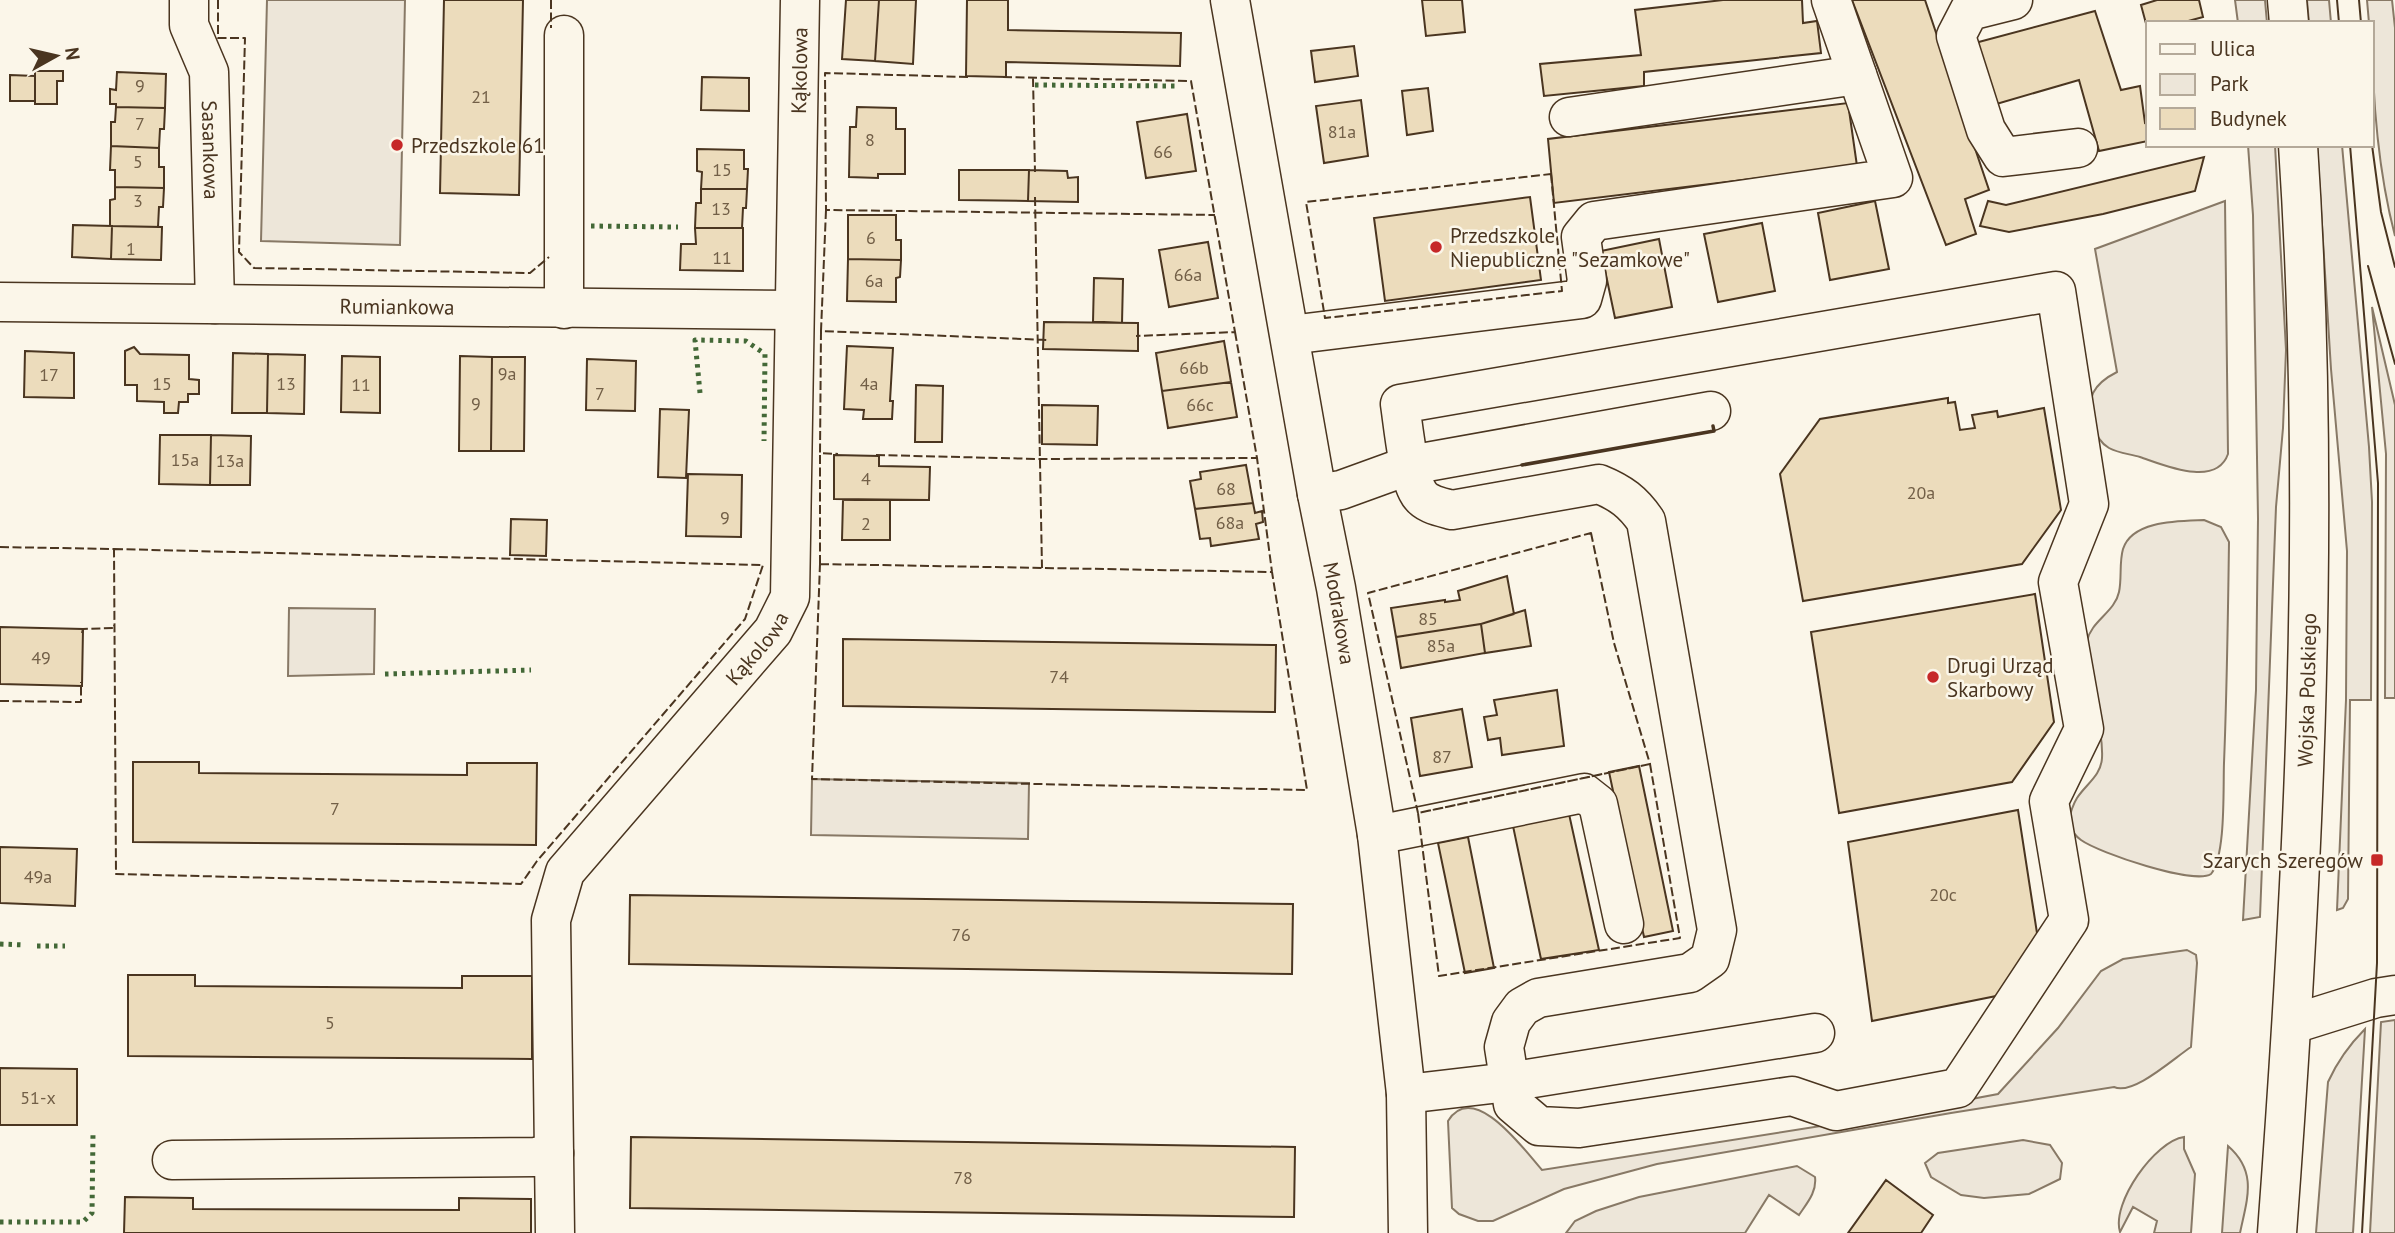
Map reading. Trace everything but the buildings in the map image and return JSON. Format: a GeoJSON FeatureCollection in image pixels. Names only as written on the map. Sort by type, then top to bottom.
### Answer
{"type":"FeatureCollection","features":[{"type":"Feature","properties":{"kind":"street","name":"Sasankowa"},"geometry":{"type":"LineString","coordinates":[[190,0],[189,25],[209,72],[215,304]]}},
{"type":"Feature","properties":{"kind":"street","name":"Kąkolowa"},"geometry":{"type":"LineString","coordinates":[[555,1233],[551,920],[565,872],[773,631],[790,597],[800,0]]}},
{"type":"Feature","properties":{"kind":"street","name":"Modrakowa"},"geometry":{"type":"LineString","coordinates":[[1230,0],[1336,588],[1377,835],[1406,1094],[1408,1233]]}},
{"type":"Feature","properties":{"kind":"street"},"geometry":{"type":"LineString","coordinates":[[1290,335],[1582,299],[1587,281],[1581,237],[1594,221],[1893,178],[1831,0]]}},
{"type":"Feature","properties":{"kind":"street"},"geometry":{"type":"LineString","coordinates":[[2013,0],[1969,11],[1956,36],[1986,130],[2003,157],[2078,148]]}},
{"type":"Feature","properties":{"kind":"street"},"geometry":{"type":"LineString","coordinates":[[2287,0],[2289,21]]}},
{"type":"Feature","properties":{"kind":"street"},"geometry":{"type":"LineString","coordinates":[[564,35],[564,309]]}},
{"type":"Feature","properties":{"kind":"street"},"geometry":{"type":"LineString","coordinates":[[1569,117],[1857,75]]}},
{"type":"Feature","properties":{"kind":"street","name":"Wojska Polskiego"},"geometry":{"type":"LineString","coordinates":[[2277,1233],[2293,1024],[2308,681],[2311,513],[2309,370],[2298,147]]}},
{"type":"Feature","properties":{"kind":"street"},"geometry":{"type":"LineString","coordinates":[[2056,291],[2089,504],[2058,582],[2084,729],[2049,802],[2069,920],[1958,1088],[1836,1111],[1792,1096],[1579,1128],[1539,1126],[1513,1104],[1509,1082],[1504,1047],[1511,1022],[1522,1007],[1538,998],[1690,973],[1710,959],[1717,930],[1646,521],[1634,503],[1617,491],[1599,484],[1452,510],[1434,506],[1418,494],[1410,465],[1400,404],[2056,291]]}},
{"type":"Feature","properties":{"kind":"street","name":"Rumiankowa"},"geometry":{"type":"LineString","coordinates":[[0,302],[794,310]]}},
{"type":"Feature","properties":{"kind":"street"},"geometry":{"type":"LineString","coordinates":[[1317,494],[1341,490],[1410,465],[1711,411]]}},
{"type":"Feature","properties":{"kind":"street"},"geometry":{"type":"LineString","coordinates":[[1377,835],[1584,793],[1598,804],[1623,924]]}},
{"type":"Feature","properties":{"kind":"street"},"geometry":{"type":"LineString","coordinates":[[2293,1024],[2376,998],[2395,995]]}},
{"type":"Feature","properties":{"kind":"street"},"geometry":{"type":"LineString","coordinates":[[1406,1094],[1509,1082],[1815,1033]]}},
{"type":"Feature","properties":{"kind":"street"},"geometry":{"type":"LineString","coordinates":[[172,1160],[536,1157],[554,1153]]}},
{"type":"Feature","properties":{"kind":"green space"},"geometry":{"type":"Polygon","coordinates":[[[267,0],[405,0],[400,245],[261,241],[267,0]]]}},
{"type":"Feature","properties":{"kind":"green space"},"geometry":{"type":"Polygon","coordinates":[[[2235,0],[2265,0],[2267,21],[2238,21],[2235,0]]]}},
{"type":"Feature","properties":{"kind":"green space"},"geometry":{"type":"Polygon","coordinates":[[[2307,0],[2329,0],[2331,21],[2309,21],[2307,0]]]}},
{"type":"Feature","properties":{"kind":"green space"},"geometry":{"type":"Polygon","coordinates":[[[2367,0],[2392,0],[2395,28],[2395,236],[2380,157],[2374,90],[2374,21],[2369,21],[2367,0]]]}},
{"type":"Feature","properties":{"kind":"green space"},"geometry":{"type":"Polygon","coordinates":[[[2248,147],[2275,147],[2286,350],[2283,428],[2276,507],[2260,917],[2243,920],[2256,690],[2258,518],[2253,215],[2248,147]]]}},
{"type":"Feature","properties":{"kind":"green space"},"geometry":{"type":"Polygon","coordinates":[[[2317,147],[2342,147],[2372,502],[2371,700],[2350,700],[2348,899],[2343,908],[2337,910],[2346,700],[2347,551],[2331,369],[2317,147]]]}},
{"type":"Feature","properties":{"kind":"green space"},"geometry":{"type":"Polygon","coordinates":[[[2225,201],[2228,454],[2222,464],[2213,470],[2201,472],[2175,469],[2113,450],[2103,444],[2095,431],[2090,407],[2095,389],[2117,372],[2095,249],[2225,201]]]}},
{"type":"Feature","properties":{"kind":"green space"},"geometry":{"type":"Polygon","coordinates":[[[2372,307],[2395,405],[2395,698],[2385,698],[2386,454],[2372,307]]]}},
{"type":"Feature","properties":{"kind":"green space"},"geometry":{"type":"Polygon","coordinates":[[[2204,520],[2221,527],[2229,542],[2221,837],[2216,865],[2211,874],[2201,876],[2167,872],[2091,846],[2073,832],[2068,823],[2075,801],[2096,775],[2101,764],[2102,743],[2089,685],[2087,641],[2093,628],[2117,599],[2123,549],[2128,539],[2146,527],[2204,520]]]}},
{"type":"Feature","properties":{"kind":"green space"},"geometry":{"type":"Polygon","coordinates":[[[289,608],[375,609],[374,674],[288,676],[289,608]]]}},
{"type":"Feature","properties":{"kind":"green space"},"geometry":{"type":"Polygon","coordinates":[[[812,779],[1029,783],[1028,839],[811,835],[812,779]]]}},
{"type":"Feature","properties":{"kind":"green space"},"geometry":{"type":"Polygon","coordinates":[[[2187,950],[2196,955],[2197,963],[2191,1047],[2132,1086],[1951,1113],[1657,1164],[1564,1189],[1493,1221],[1478,1221],[1459,1214],[1452,1208],[1448,1121],[1459,1110],[1471,1108],[1485,1113],[1512,1135],[1542,1170],[1865,1119],[1998,1094],[2058,1028],[2101,971],[2123,959],[2187,950]]]}},
{"type":"Feature","properties":{"kind":"green space"},"geometry":{"type":"Polygon","coordinates":[[[2395,1020],[2395,1233],[2370,1233],[2381,1022],[2395,1020]]]}},
{"type":"Feature","properties":{"kind":"green space"},"geometry":{"type":"Polygon","coordinates":[[[2365,1029],[2353,1233],[2316,1233],[2328,1082],[2344,1053],[2365,1029]]]}},
{"type":"Feature","properties":{"kind":"green space"},"geometry":{"type":"Polygon","coordinates":[[[2184,1137],[2184,1149],[2195,1174],[2191,1233],[2154,1233],[2157,1221],[2133,1207],[2120,1232],[2122,1205],[2138,1175],[2160,1149],[2184,1137]]]}},
{"type":"Feature","properties":{"kind":"green space"},"geometry":{"type":"Polygon","coordinates":[[[2023,1140],[2050,1145],[2062,1163],[2060,1179],[2029,1194],[1984,1198],[1961,1195],[1931,1177],[1925,1163],[1938,1153],[2023,1140]]]}},
{"type":"Feature","properties":{"kind":"green space"},"geometry":{"type":"Polygon","coordinates":[[[2228,1146],[2244,1166],[2247,1176],[2247,1197],[2240,1233],[2222,1233],[2228,1146]]]}},
{"type":"Feature","properties":{"kind":"green space"},"geometry":{"type":"Polygon","coordinates":[[[1797,1166],[1815,1177],[1813,1192],[1799,1215],[1769,1195],[1745,1233],[1566,1233],[1575,1221],[1639,1197],[1797,1166]]]}},
{"type":"Feature","properties":{"kind":"tram line"},"geometry":{"type":"LineString","coordinates":[[2337,0],[2339,21]]}},
{"type":"Feature","properties":{"kind":"tram line"},"geometry":{"type":"LineString","coordinates":[[2359,0],[2361,21]]}},
{"type":"Feature","properties":{"kind":"tram line"},"geometry":{"type":"LineString","coordinates":[[2350,147],[2378,483],[2377,963],[2362,1233]]}},
{"type":"Feature","properties":{"kind":"tram line"},"geometry":{"type":"LineString","coordinates":[[2372,147],[2381,212],[2395,267]]}},
{"type":"Feature","properties":{"kind":"tram line"},"geometry":{"type":"LineString","coordinates":[[2368,266],[2395,364]]}},
{"type":"Feature","properties":{"kind":"hedge"},"geometry":{"type":"LineString","coordinates":[[1035,85],[1178,86]]}},
{"type":"Feature","properties":{"kind":"hedge"},"geometry":{"type":"LineString","coordinates":[[591,226],[678,227]]}},
{"type":"Feature","properties":{"kind":"hedge"},"geometry":{"type":"LineString","coordinates":[[700,393],[695,340],[746,341],[765,354],[764,441]]}},
{"type":"Feature","properties":{"kind":"hedge"},"geometry":{"type":"LineString","coordinates":[[385,674],[531,670]]}},
{"type":"Feature","properties":{"kind":"hedge"},"geometry":{"type":"LineString","coordinates":[[0,944],[25,945]]}},
{"type":"Feature","properties":{"kind":"hedge"},"geometry":{"type":"LineString","coordinates":[[37,946],[65,946]]}},
{"type":"Feature","properties":{"kind":"hedge"},"geometry":{"type":"LineString","coordinates":[[0,1222],[83,1222],[92,1213],[93,1134]]}},
{"type":"Feature","properties":{"kind":"fence"},"geometry":{"type":"LineString","coordinates":[[218,0],[218,38],[245,38],[239,252],[254,268],[530,273],[549,257]]}},
{"type":"Feature","properties":{"kind":"fence"},"geometry":{"type":"LineString","coordinates":[[551,0],[551,28]]}},
{"type":"Feature","properties":{"kind":"fence"},"geometry":{"type":"LineString","coordinates":[[968,77],[825,73],[826,210],[1215,215]]}},
{"type":"Feature","properties":{"kind":"fence"},"geometry":{"type":"LineString","coordinates":[[1003,77],[1191,81],[1235,332],[1136,336]]}},
{"type":"Feature","properties":{"kind":"fence"},"geometry":{"type":"LineString","coordinates":[[1033,78],[1035,172]]}},
{"type":"Feature","properties":{"kind":"fence"},"geometry":{"type":"LineString","coordinates":[[1551,174],[1562,291],[1325,318],[1306,202],[1551,174]]}},
{"type":"Feature","properties":{"kind":"fence"},"geometry":{"type":"LineString","coordinates":[[1035,197],[1042,568]]}},
{"type":"Feature","properties":{"kind":"fence"},"geometry":{"type":"LineString","coordinates":[[826,210],[821,331],[1048,340]]}},
{"type":"Feature","properties":{"kind":"fence"},"geometry":{"type":"LineString","coordinates":[[821,331],[820,453],[838,454]]}},
{"type":"Feature","properties":{"kind":"fence"},"geometry":{"type":"LineString","coordinates":[[1235,332],[1257,458],[1272,572]]}},
{"type":"Feature","properties":{"kind":"fence"},"geometry":{"type":"LineString","coordinates":[[820,453],[820,564]]}},
{"type":"Feature","properties":{"kind":"fence"},"geometry":{"type":"LineString","coordinates":[[876,455],[1040,459],[1257,458]]}},
{"type":"Feature","properties":{"kind":"fence"},"geometry":{"type":"LineString","coordinates":[[1591,533],[1614,643],[1650,764],[1418,813],[1368,593],[1591,533]]}},
{"type":"Feature","properties":{"kind":"fence"},"geometry":{"type":"LineString","coordinates":[[0,547],[114,549],[114,552]]}},
{"type":"Feature","properties":{"kind":"fence"},"geometry":{"type":"LineString","coordinates":[[114,549],[763,565],[745,619],[537,861],[521,884],[116,874],[114,549]]}},
{"type":"Feature","properties":{"kind":"fence"},"geometry":{"type":"LineString","coordinates":[[820,564],[1272,572],[1307,790],[812,779],[820,564]]}},
{"type":"Feature","properties":{"kind":"fence"},"geometry":{"type":"LineString","coordinates":[[82,633],[83,629],[114,628],[114,625]]}},
{"type":"Feature","properties":{"kind":"fence"},"geometry":{"type":"LineString","coordinates":[[0,701],[81,702],[81,682]]}},
{"type":"Feature","properties":{"kind":"fence"},"geometry":{"type":"LineString","coordinates":[[1650,764],[1680,938],[1439,976],[1418,813],[1650,764]]}},
{"type":"Feature","properties":{"kind":"wall"},"geometry":{"type":"LineString","coordinates":[[1522,465],[1714,431],[1713,426]]}},
{"type":"Feature","properties":{"kind":"place","name":"Przedszkole 61"},"geometry":{"type":"Point","coordinates":[397,145]}},
{"type":"Feature","properties":{"kind":"place","name":"Przedszkole Niepubliczne \"Sezamkowe\""},"geometry":{"type":"Point","coordinates":[1436,247]}},
{"type":"Feature","properties":{"kind":"place","name":"Drugi Urząd Skarbowy"},"geometry":{"type":"Point","coordinates":[1933,677]}},
{"type":"Feature","properties":{"kind":"place","name":"Szarych Szeregów"},"geometry":{"type":"Point","coordinates":[2377,860]}}]}
